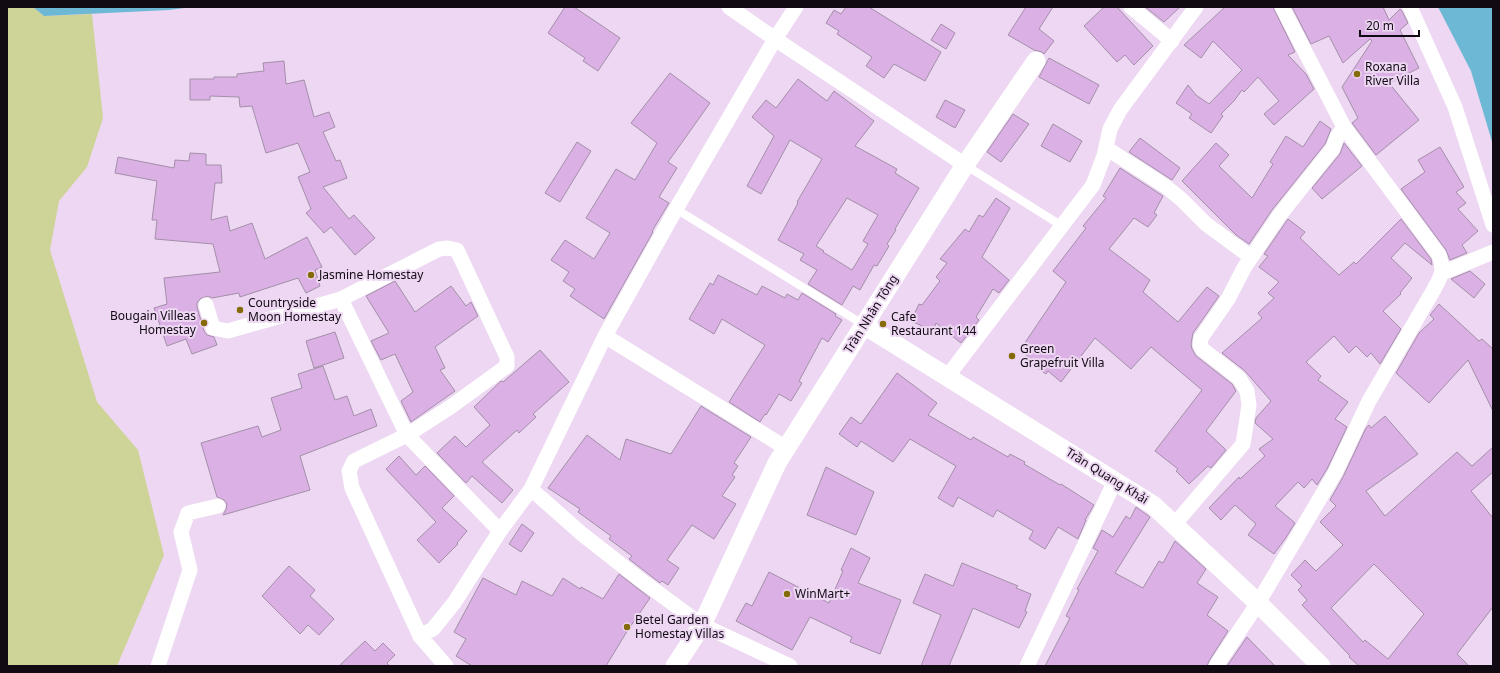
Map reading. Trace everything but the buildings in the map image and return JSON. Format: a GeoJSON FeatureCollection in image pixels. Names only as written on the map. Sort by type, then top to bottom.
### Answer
{"type":"FeatureCollection","features":[{"type":"Feature","properties":{"kind":"street"},"geometry":{"type":"LineString","coordinates":[[729,7],[965,165]]}},
{"type":"Feature","properties":{"kind":"street"},"geometry":{"type":"LineString","coordinates":[[420,636],[433,629],[454,603],[500,531],[531,490],[605,336],[676,209],[775,39],[796,7]]}},
{"type":"Feature","properties":{"kind":"street"},"geometry":{"type":"LineString","coordinates":[[1130,7],[1172,41]]}},
{"type":"Feature","properties":{"kind":"street"},"geometry":{"type":"LineString","coordinates":[[947,376],[1093,185],[1106,148],[1110,129],[1120,110],[1196,7]]}},
{"type":"Feature","properties":{"kind":"street"},"geometry":{"type":"LineString","coordinates":[[1216,666],[1258,604],[1336,473],[1369,401],[1433,291],[1442,274],[1443,266],[1440,255],[1344,127],[1282,7]]}},
{"type":"Feature","properties":{"kind":"street"},"geometry":{"type":"LineString","coordinates":[[1410,7],[1455,107],[1493,225]]}},
{"type":"Feature","properties":{"kind":"street","name":"Trần Nhân Tông"},"geometry":{"type":"LineString","coordinates":[[675,666],[702,624],[777,463],[965,165],[1036,61]]}},
{"type":"Feature","properties":{"kind":"street"},"geometry":{"type":"LineString","coordinates":[[1174,525],[1243,444],[1250,405],[1247,390],[1239,378],[1202,349],[1200,344],[1201,338],[1228,299],[1244,268],[1279,216],[1333,148],[1344,127]]}},
{"type":"Feature","properties":{"kind":"street"},"geometry":{"type":"LineString","coordinates":[[1106,148],[1164,186],[1181,199],[1206,224],[1251,258]]}},
{"type":"Feature","properties":{"kind":"street"},"geometry":{"type":"LineString","coordinates":[[206,305],[213,328],[228,331],[341,299],[439,250],[448,248],[457,250],[507,357],[507,366],[407,436],[354,461],[349,471],[352,488],[420,636],[446,666]]}},
{"type":"Feature","properties":{"kind":"street"},"geometry":{"type":"LineString","coordinates":[[1442,274],[1493,252]]}},
{"type":"Feature","properties":{"kind":"street"},"geometry":{"type":"LineString","coordinates":[[341,299],[407,436],[500,531]]}},
{"type":"Feature","properties":{"kind":"street","name":"Trần Quang Khải"},"geometry":{"type":"LineString","coordinates":[[864,325],[1153,505],[1321,666]]}},
{"type":"Feature","properties":{"kind":"street"},"geometry":{"type":"LineString","coordinates":[[605,336],[786,448]]}},
{"type":"Feature","properties":{"kind":"street"},"geometry":{"type":"LineString","coordinates":[[1027,666],[1115,481]]}},
{"type":"Feature","properties":{"kind":"street"},"geometry":{"type":"LineString","coordinates":[[531,490],[582,534],[642,581],[702,624],[790,666]]}},
{"type":"Feature","properties":{"kind":"street"},"geometry":{"type":"LineString","coordinates":[[158,666],[190,570],[181,532],[188,514],[218,506]]}},
{"type":"Feature","properties":{"kind":"lane"},"geometry":{"type":"LineString","coordinates":[[965,165],[1062,226]]}},
{"type":"Feature","properties":{"kind":"lane"},"geometry":{"type":"LineString","coordinates":[[676,209],[864,325]]}},
{"type":"Feature","properties":{"kind":"green space"},"geometry":{"type":"Polygon","coordinates":[[[7,7],[33,7],[44,16],[92,14],[103,118],[87,167],[59,201],[50,250],[97,402],[138,450],[164,555],[117,666],[7,666],[7,7]]]}},
{"type":"Feature","properties":{"kind":"water"},"geometry":{"type":"Polygon","coordinates":[[[33,7],[192,7],[169,10],[44,16],[33,7]]]}},
{"type":"Feature","properties":{"kind":"water"},"geometry":{"type":"Polygon","coordinates":[[[1438,7],[1493,7],[1493,145],[1471,71],[1438,7]]]}},
{"type":"Feature","properties":{"kind":"place","name":"Roxana River Villa"},"geometry":{"type":"Point","coordinates":[1357,74]}},
{"type":"Feature","properties":{"kind":"place","name":"Jasmine Homestay"},"geometry":{"type":"Point","coordinates":[311,275]}},
{"type":"Feature","properties":{"kind":"place","name":"Countryside Moon Homestay"},"geometry":{"type":"Point","coordinates":[240,310]}},
{"type":"Feature","properties":{"kind":"place","name":"Bougain Villeas Homestay"},"geometry":{"type":"Point","coordinates":[204,323]}},
{"type":"Feature","properties":{"kind":"place","name":"Cafe Restaurant 144"},"geometry":{"type":"Point","coordinates":[883,324]}},
{"type":"Feature","properties":{"kind":"place","name":"Green Grapefruit Villa"},"geometry":{"type":"Point","coordinates":[1012,356]}},
{"type":"Feature","properties":{"kind":"place","name":"WinMart+"},"geometry":{"type":"Point","coordinates":[787,594]}},
{"type":"Feature","properties":{"kind":"place","name":"Betel Garden Homestay Villas"},"geometry":{"type":"Point","coordinates":[627,627]}}]}
